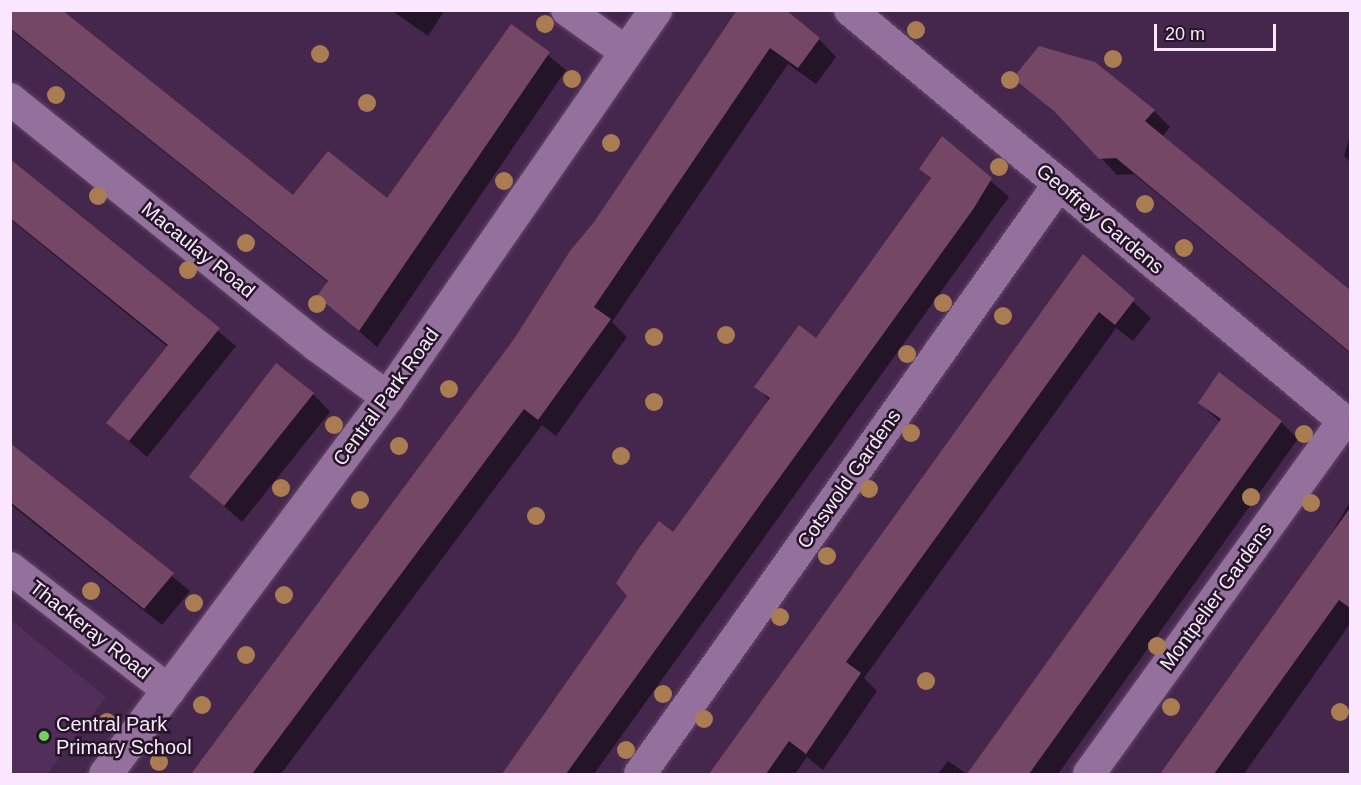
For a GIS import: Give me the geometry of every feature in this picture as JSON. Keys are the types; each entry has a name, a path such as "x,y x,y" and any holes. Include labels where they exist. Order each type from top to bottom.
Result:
{"main road":[{"name":"Central Park Road","path":"105,774 387,397 655,10"}],"street":[{"path":"567,10 626,52"},
{"name":"Geoffrey Gardens","path":"850,10 1347,424"},
{"name":"Macaulay Road","path":"10,99 316,345 387,397"},
{"name":"Cotswold Gardens","path":"640,774 1059,184"},
{"name":"Montpelier Gardens","path":"1089,774 1347,424"},
{"name":"Thackeray Road","path":"10,568 169,691"}],"shaded area":[{"name":"Central Park Primary School","path":"11,620 106,697 47,774 11,774"}],"building":[{"path":"10,10 62,10 293,195 328,151 387,198 511,24 550,52 359,331 317,296 328,281 10,28"},
{"path":"737,10 786,10 820,38 798,68 770,48 594,307 611,319 538,420 524,409 252,774 191,774 514,339 570,251 594,222"},
{"path":"1039,46 1095,62 1155,110 1145,121 1350,290 1350,352 1116,158 1099,159 1055,112 1013,78"},
{"path":"942,136 992,178 974,208 566,774 502,774 627,596 616,583 639,548 659,521 673,532 770,398 754,387 799,325 816,338 931,178 919,169"},
{"path":"10,159 220,328 129,441 106,423 168,345 10,218"},
{"path":"1083,254 1135,299 1115,325 1099,312 846,662 861,673 806,754 789,741 766,774 709,774"},
{"path":"276,363 314,393 224,506 189,477"},
{"path":"1219,372 1282,421 1029,774 967,774 1221,419 1198,403"},
{"path":"10,443 174,573 144,609 10,502"},
{"path":"1350,508 1350,608 1339,600 1214,774 1160,774"}],"place":[{"name":"Central Park Primary School","path":"44,736"}]}
